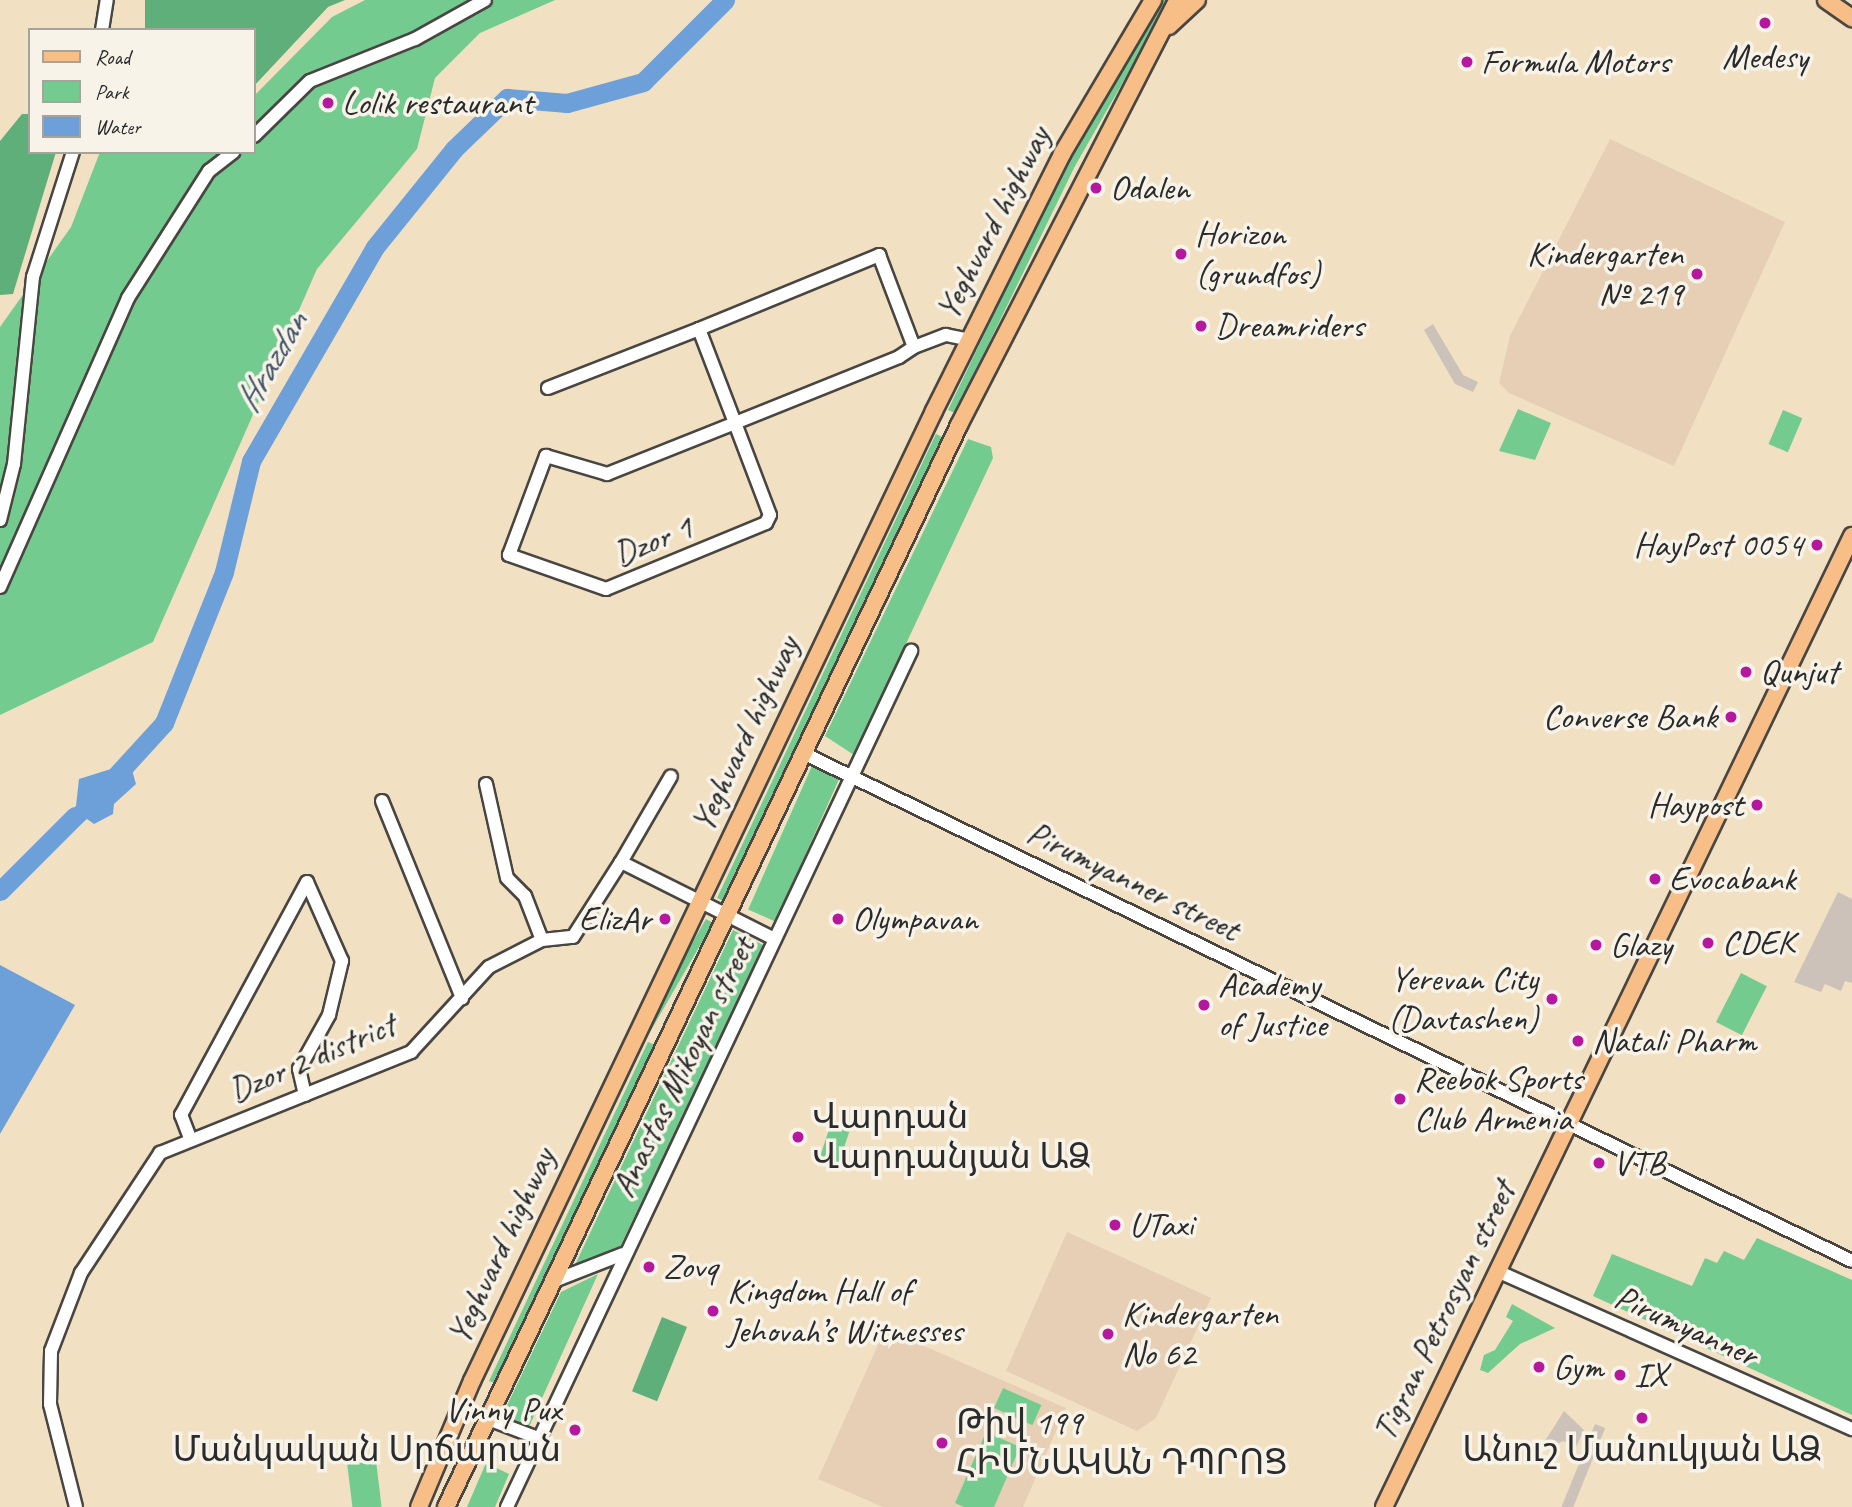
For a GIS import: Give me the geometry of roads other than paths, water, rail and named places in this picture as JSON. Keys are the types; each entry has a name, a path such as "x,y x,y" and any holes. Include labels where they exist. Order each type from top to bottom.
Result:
{"main road":[{"path":"1130,35 1143,0"},
{"name":"Yeghvard highway","path":"419,1507 446,1442 934,411 1130,35 1153,0"},
{"name":"Yeghvard highway","path":"446,1507 729,916 959,425 1150,45 1177,0"},
{"path":"1150,45 1197,0"},
{"path":"1826,0 1852,18"},
{"path":"934,411 959,425"},
{"name":"Tigran Petrosyan street","path":"1572,1126 1852,536"},
{"name":"Tigran Petrosyan street","path":"1384,1507 1501,1272 1852,547"},
{"name":"Tigran Petrosyan street","path":"1393,1507 1501,1272"},
{"path":"446,1442 472,1454"}],"street":[{"path":"102,28 107,0"},
{"path":"256,134 310,81 415,39 485,0"},
{"path":"0,520 14,464 33,277 72,154"},
{"path":"0,587 128,298 209,171 230,154"},
{"path":"548,388 879,255 914,347"},
{"name":"Dzor 1","path":"699,329 735,423 770,515 766,523 606,589 509,555 546,456 607,474 735,423 946,335 969,340"},
{"name":"Anastas Mikoyan street","path":"507,1507 623,1254 911,651"},
{"name":"Pirumyanner street","path":"805,754 1852,1261"},
{"path":"671,775 621,862 775,939"},
{"path":"486,784 506,878 525,896 542,940"},
{"path":"382,801 462,998"},
{"name":"Dzor 2 district","path":"305,1095 299,1069 329,1015 342,961 307,882 181,1115 190,1138 305,1095 411,1052 489,967 542,940 573,937 621,862"},
{"path":"76,1507 50,1404 51,1351 81,1273 129,1195 160,1153 190,1138"},
{"path":"554,1282 623,1254"},
{"name":"Pirumyanner","path":"1501,1272 1852,1429"},
{"path":"488,1419 538,1438"}],"water":[{"path":"130,763 136,784 114,804 113,814 94,824 87,819 66,837 58,832 54,825 76,806 79,779"},
{"path":"0,965 75,1005 0,1134"}],"waterway":[{"name":"Hrazdan","path":"112,780 164,723 224,572 251,461 375,247 454,149 507,98 567,103 643,82 725,0"},
{"name":"Hrazdan","path":"0,891 75,816"}],"place":[{"name":"Medesy","path":"1765,23"},
{"name":"Formula Motors","path":"1467,62"},
{"name":"Lolik restaurant","path":"328,103"},
{"name":"Odalen","path":"1096,188"},
{"name":"Horizon (grundfos)","path":"1181,254"},
{"name":"Kindergarten № 219","path":"1697,274"},
{"name":"Dreamriders","path":"1201,326"},
{"name":"HayPost 0054","path":"1817,545"},
{"name":"Qunjut","path":"1746,672"},
{"name":"Converse Bank","path":"1731,717"},
{"name":"Haypost","path":"1757,805"},
{"name":"Evocabank","path":"1655,879"},
{"name":"ElizAr","path":"665,919"},
{"name":"Olympavan","path":"838,919"},
{"name":"CDEK","path":"1708,943"},
{"name":"Glazy","path":"1596,945"},
{"name":"Yerevan City (Davtashen)","path":"1552,999"},
{"name":"Academy of Justice","path":"1204,1005"},
{"name":"Natali Pharm","path":"1578,1041"},
{"name":"Reebok Sports Club Armenia","path":"1400,1099"},
{"name":"Վարդան Վարդանյան ԱՁ","path":"798,1137"},
{"name":"VTB","path":"1599,1163"},
{"name":"UTaxi","path":"1115,1225"},
{"name":"Zovq","path":"649,1267"},
{"name":"Kingdom Hall of Jehovah’s Witnesses","path":"713,1311"},
{"name":"Kindergarten No 62","path":"1108,1334"},
{"name":"Gym","path":"1539,1367"},
{"name":"IX","path":"1620,1375"},
{"name":"Անուշ Մանուկյան ԱՁ","path":"1642,1418"},
{"name":"Vinny Pux Մանկական Սրճարան","path":"575,1430"},
{"name":"Թիվ 199 ՀԻՄՆԱԿԱՆ ԴՊՐՈՑ","path":"942,1443"}]}
